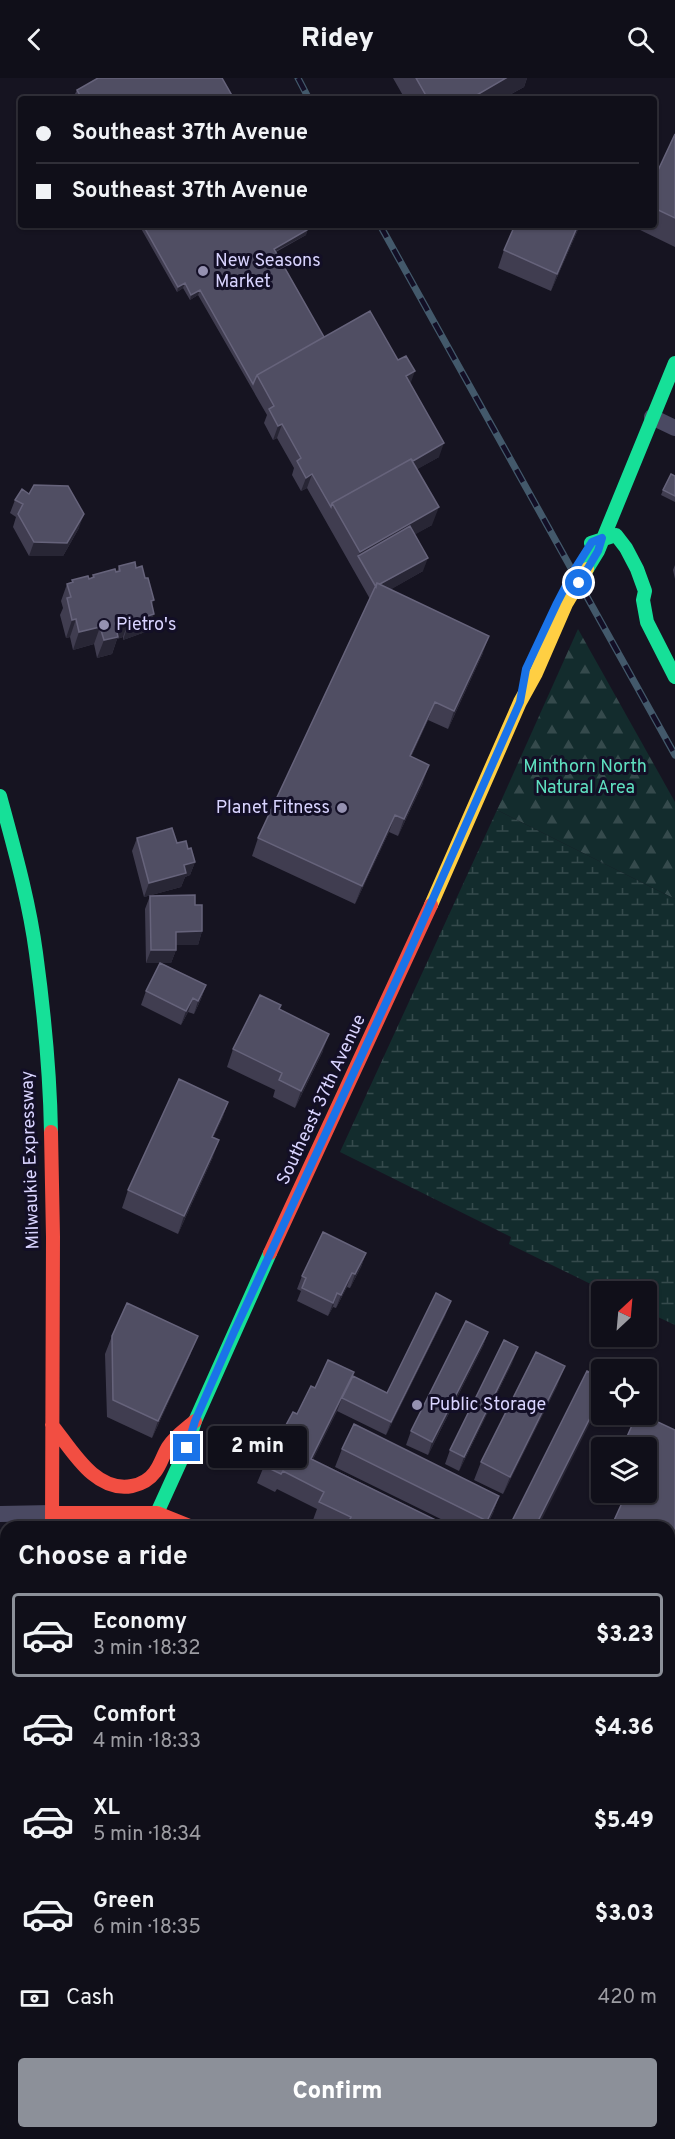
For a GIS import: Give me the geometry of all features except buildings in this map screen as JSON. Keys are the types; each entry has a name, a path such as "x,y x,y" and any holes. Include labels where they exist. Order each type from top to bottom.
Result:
{"main road":[{"name":"Southeast 37th Avenue","path":"154,1521 187,1448 195,1421 408,955 520,702 526,669 573,572 592,542 602,538 675,363"},
{"path":"642,598 635,594 623,569 606,549 602,538 616,536 630,553 645,591 642,598 644,614 675,677"},
{"name":"Milwaukie Expressway","path":"0,796 20,871 36,952 50,1090 53,1237 52,1520"},
{"path":"52,1425 89,1471 99,1479 118,1488 130,1487 148,1479 158,1468 169,1445 195,1421"},
{"path":"52,1520 157,1513 177,1521"}],"street":[{"path":"652,417 675,428"},
{"path":"656,642 675,651"},
{"path":"0,1514 52,1520"}],"green space":[{"name":"Minthorn North Natural Area","path":"578,629 675,802 675,899 497,810"},
{"path":"497,810 675,899 675,1325 657,1317 657,1281 591,1281 591,1284 509,1244 511,1237 340,1152"}],"railway":[{"path":"298,78 307,96"},
{"path":"382,228 675,755"}],"traffic: fast":[{"path":"587,569 598,551 675,363"},
{"path":"591,543 616,535 626,548 645,591 643,600 647,622 675,677"},
{"path":"0,796 21,874 33,933 46,1043 51,1132"},
{"path":"157,1513 187,1447 195,1421 270,1253"}],"traffic: slow":[{"path":"431,905 520,702 536,673 566,604 587,569"},
{"path":"154,1521 157,1513"}],"traffic: jam":[{"path":"270,1253 431,905"},
{"path":"51,1132 52,1521"},
{"path":"52,1425 76,1457 96,1476 107,1483 132,1486 151,1477 171,1443 195,1421"},
{"path":"52,1513 157,1513 177,1521"}],"place":[{"name":"New Seasons Market","path":"203,271"},
{"name":"Pietro's","path":"104,625"},
{"name":"Planet Fitness","path":"342,808"},
{"name":"Public Storage","path":"417,1405"}],"route":[{"path":"187,1448 195,1421 234,1332 408,955 520,702 526,669 573,572 592,542 602,538 598,551 579,583"}]}
